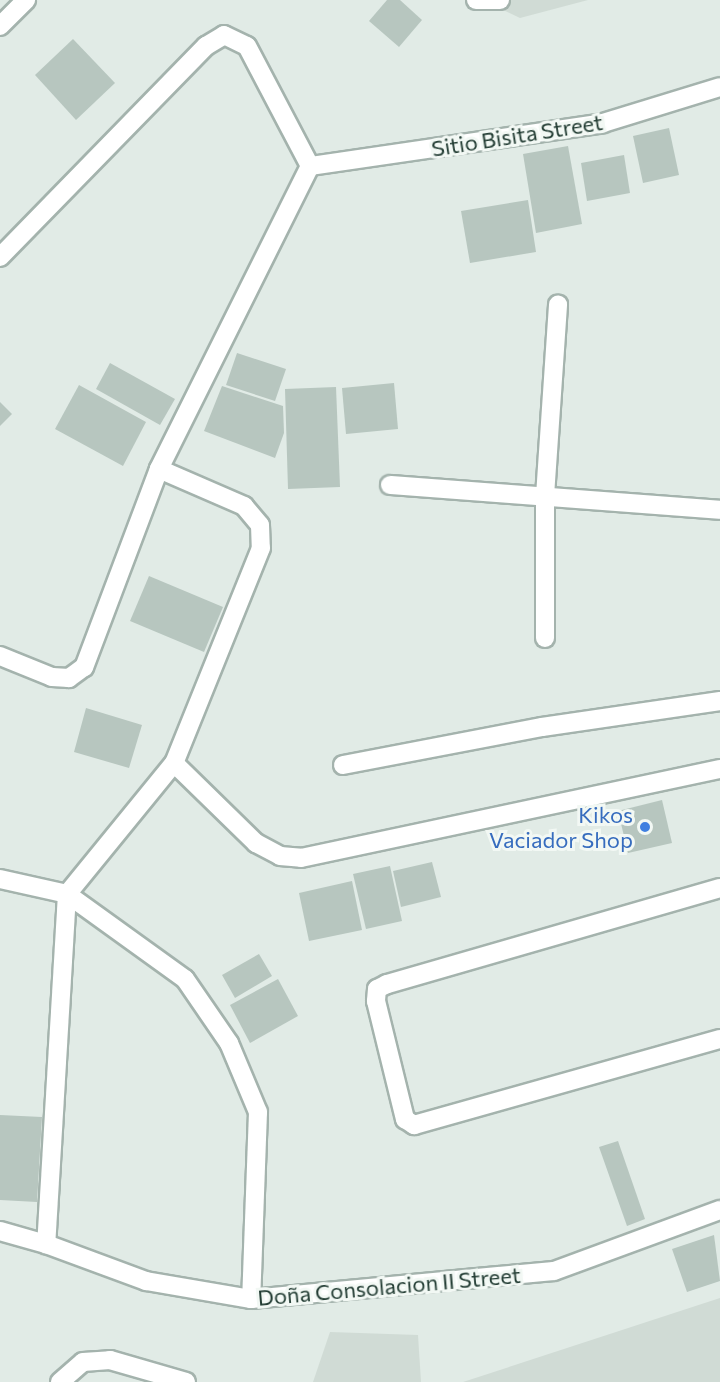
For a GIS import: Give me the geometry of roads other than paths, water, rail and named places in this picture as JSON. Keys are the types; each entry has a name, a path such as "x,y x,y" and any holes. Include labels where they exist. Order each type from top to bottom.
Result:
{"street":[{"path":"0,26 26,0"},
{"path":"476,0 500,0"},
{"path":"0,257 206,46 224,35 247,46 310,166 159,470 84,667 69,678 52,677 0,656"},
{"name":"Sitio Bisita Street","path":"310,166 603,123 720,87"},
{"path":"545,638 545,496 558,304"},
{"path":"46,1244 67,894 174,763 261,548 260,525 244,506 159,470"},
{"path":"390,485 720,510"},
{"path":"343,765 542,727 720,701"},
{"path":"174,763 256,843 280,856 301,858 720,769"},
{"path":"0,879 67,894 185,979 229,1043 258,1112 251,1299"},
{"path":"720,888 387,984 377,989 376,1001 405,1119 414,1125 720,1039"},
{"name":"Doña Consolacion II Street","path":"0,1231 46,1244 146,1281 251,1299 554,1271 720,1210"},
{"path":"60,1382 83,1362 110,1360 186,1382"}],"place":[{"name":"Kikos Vaciador Shop","path":"645,827"}]}
